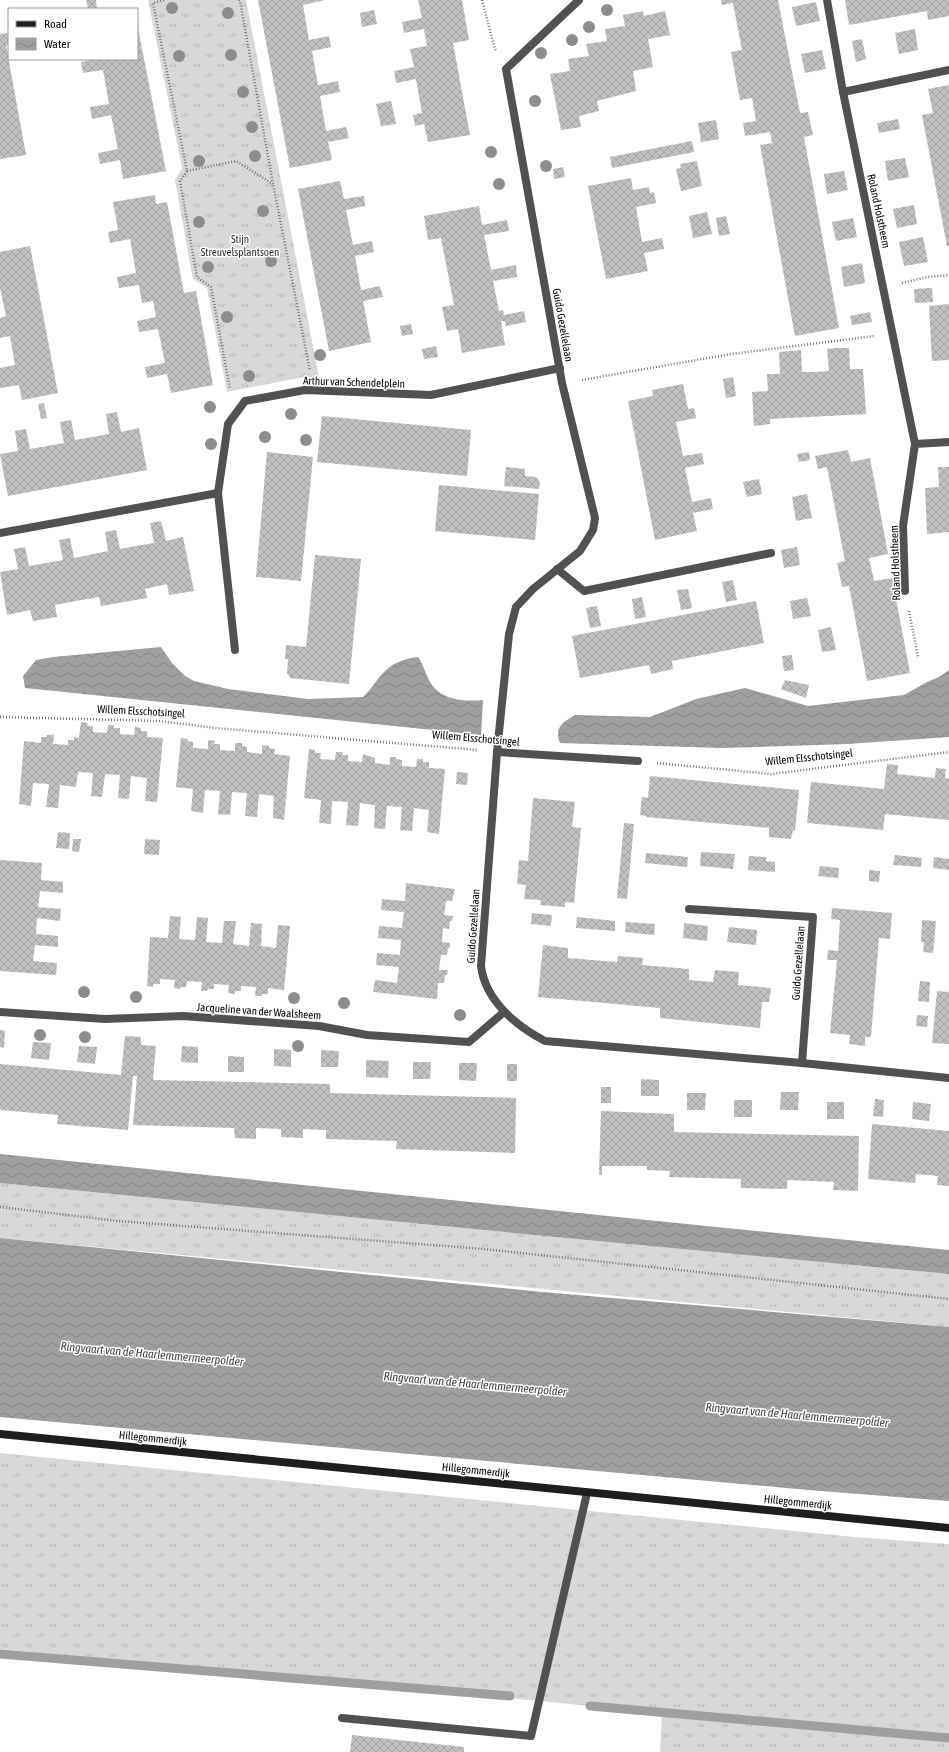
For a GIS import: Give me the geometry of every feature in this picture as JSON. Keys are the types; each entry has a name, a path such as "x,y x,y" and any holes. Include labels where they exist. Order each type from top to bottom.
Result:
{"street":[{"path":"506,69 579,0"},
{"name":"Roland Holstheem","path":"827,0 843,92 915,444 903,526 905,590"},
{"name":"Guido Gezellelaan","path":"506,69 562,383 594,518 593,530 580,551 532,589 516,608 509,634 497,752 481,966 482,980 504,1012 527,1032 544,1041 802,1063 949,1078"},
{"path":"843,92 949,70"},
{"name":"Arthur van Schendelplein","path":"235,650 218,493 228,424 245,401 305,390 431,395 560,368"},
{"path":"915,444 949,442"},
{"path":"0,533 218,493"},
{"path":"557,569 584,591 771,553"},
{"name":"Willem Elsschotsingel","path":"497,752 638,761"},
{"name":"Guido Gezellelaan","path":"689,909 813,917 802,1063"},
{"name":"Jacqueline van der Waalsheem","path":"0,1012 105,1019 191,1017 319,1026 367,1035 469,1042 504,1012"},
{"name":"Hillegommerdijk","path":"0,1434 949,1528"},
{"path":"342,1718 531,1736 587,1492"}],"path":[{"path":"164,0 153,3 187,171"},
{"path":"238,0 240,1 273,184 313,391"},
{"path":"482,0 494,46 506,69"},
{"path":"237,387 230,389 211,287 197,277 180,181 187,171 236,161 273,184"},
{"path":"883,287 927,277 949,276"},
{"path":"562,383 731,354 892,334"},
{"name":"Roland Holstheem","path":"905,590 918,657"},
{"name":"Willem Elsschotsingel","path":"0,717 159,721 215,728 497,752"},
{"name":"Willem Elsschotsingel","path":"638,761 771,774 949,752"},
{"path":"0,1207 118,1220 484,1249 949,1299"}],"green space":[{"name":"Stijn Streuvelsplantsoen","path":"148,0 246,0 319,377 304,377 227,392 207,288 193,279 175,180 182,168"},
{"path":"0,1183 949,1274 949,1327 0,1238"},
{"path":"0,1453 855,1537 949,1544 949,1752 660,1752 662,1713 0,1649"}],"water":[{"path":"161,647 172,663 185,676 194,681 228,689 308,699 363,697 389,667 401,661 418,657 433,687 445,696 468,701 483,700 481,735 25,688 23,676 36,660 53,657"},
{"path":"949,670 949,737 847,744 721,748 560,743 558,738 560,726 566,720 575,715 650,717 696,699 745,688 808,706 904,695 939,677"},
{"path":"0,1154 949,1250 949,1274 0,1183"},
{"name":"Ringvaart van de Haarlemmermeerpolder","path":"0,1238 542,1292 949,1327 949,1501 808,1490 0,1417"}],"building":[{"path":"86,0 96,0 97,8 88,8"},
{"path":"258,0 325,0 303,5 309,40 329,36 331,47 312,51 318,85 338,81 340,92 320,96 326,131 346,127 349,138 328,142 332,160 290,168"},
{"path":"418,0 462,0 469,40 453,43 470,135 428,142 424,124 415,126 413,115 422,113 416,79 396,83 394,71 414,67 410,49 427,46 424,29 404,33 402,22 422,18"},
{"path":"721,0 778,0 800,113 808,112 813,135 804,137 839,328 795,336 760,145 772,143 770,132 745,136 743,123 756,121 752,98 740,100 731,52 742,50 733,3 722,5"},
{"path":"845,0 949,0 949,16 928,20 927,11 849,25"},
{"path":"816,2 820,21 796,26 792,7"},
{"path":"374,10 377,24 362,27 360,13"},
{"path":"643,11 644,16 665,11 670,35 648,39 653,67 633,71 636,91 597,101 599,111 579,116 581,127 561,130 550,74 570,71 568,59 589,56 586,44 607,41 605,29 625,26 623,15"},
{"path":"138,28 166,171 123,179 120,160 100,164 98,153 118,149 111,115 92,119 90,107 109,104 103,70 83,73 81,62 91,60 138,60"},
{"path":"915,29 918,50 899,54 895,33"},
{"path":"8,33 8,45 6,45 8,60 26,155 0,159 0,34"},
{"path":"862,39 866,59 856,62 852,41"},
{"path":"822,50 826,69 805,73 801,54"},
{"path":"949,85 949,246 947,246 922,115 933,113 928,89"},
{"path":"391,101 396,124 381,126 376,104"},
{"path":"898,119 900,129 879,133 877,123"},
{"path":"716,120 719,139 701,142 698,123"},
{"path":"692,141 694,152 612,168 610,157"},
{"path":"905,158 909,177 888,181 885,161"},
{"path":"697,161 702,186 681,191 676,169 681,168 680,164"},
{"path":"563,167 565,177 554,179 553,169"},
{"path":"844,171 848,190 827,194 824,174"},
{"path":"631,178 633,190 649,187 650,193 654,192 656,203 636,207 642,242 662,238 664,249 644,253 648,271 606,279 588,186"},
{"path":"340,181 344,199 364,196 365,206 346,210 353,245 372,241 374,252 355,256 361,290 380,286 383,297 363,301 371,342 329,351 298,189"},
{"path":"155,195 156,204 167,202 184,293 196,291 213,385 171,393 167,374 147,378 145,367 165,363 158,329 139,332 137,321 156,317 153,301 142,303 139,285 119,288 117,277 136,273 130,239 110,243 108,232 118,230 113,202"},
{"path":"914,205 917,224 897,228 893,209"},
{"path":"479,206 482,225 507,220 509,231 484,235 491,270 516,265 517,277 493,281 499,311 503,310 504,315 524,311 526,322 506,326 505,321 501,321 505,345 462,353 458,329 447,331 442,307 454,305 441,238 428,240 424,216"},
{"path":"707,212 712,234 693,238 689,216"},
{"path":"726,216 730,234 719,236 716,218"},
{"path":"853,218 857,237 836,241 832,222"},
{"path":"923,237 928,262 904,266 899,242"},
{"path":"30,246 58,393 22,400 19,385 0,388 0,368 15,365 10,336 0,338 0,318 6,316 0,288 0,252"},
{"path":"862,263 865,283 844,287 841,267"},
{"path":"932,288 933,302 915,303 914,289"},
{"path":"949,304 949,360 932,361 929,306"},
{"path":"870,312 872,322 852,325 850,316"},
{"path":"411,324 413,334 402,336 400,326"},
{"path":"436,346 438,357 424,359 422,349"},
{"path":"849,348 850,369 863,369 866,414 770,419 770,424 754,426 752,392 768,391 767,374 780,374 779,352 801,350 802,372 815,372 829,371 827,349"},
{"path":"733,377 736,396 726,398 723,379"},
{"path":"683,384 688,409 694,408 696,418 676,422 683,456 702,453 704,464 685,468 692,502 711,498 713,509 693,513 697,531 655,540 628,401 653,396 652,390"},
{"path":"44,403 47,418 41,419 38,404"},
{"path":"117,412 121,432 139,428 147,470 8,496 0,454 18,451 15,431 26,429 30,449 64,443 60,422 71,420 75,440 109,434 106,414"},
{"path":"322,416 471,430 467,476 317,462"},
{"path":"848,450 851,462 870,458 888,554 869,558 874,581 892,578 910,673 867,681 849,586 842,587 837,563 845,561 827,467 818,469 815,456"},
{"path":"267,452 313,457 301,581 256,577"},
{"path":"809,452 810,460 799,462 797,454"},
{"path":"506,467 525,469 525,476 536,477 540,482 539,489 504,486"},
{"path":"938,467 949,467 949,532 927,534 925,488 939,487"},
{"path":"759,479 762,494 747,497 743,482"},
{"path":"439,485 539,494 535,540 435,531"},
{"path":"807,494 812,518 796,521 792,497"},
{"path":"161,521 166,541 183,537 194,591 169,595 167,584 145,589 147,598 101,606 99,597 55,605 57,617 33,621 30,610 7,615 0,572 18,569 14,549 25,547 29,566 63,560 59,540 70,538 74,558 108,551 105,532 116,530 120,549 154,543 150,523"},
{"path":"797,547 800,565 784,568 781,550"},
{"path":"315,555 361,559 349,684 290,678 287,673 288,659 285,659 286,645 306,647"},
{"path":"733,580 737,600 726,602 722,582"},
{"path":"688,589 692,608 681,610 677,590"},
{"path":"642,597 646,617 635,619 632,599"},
{"path":"807,598 811,616 793,619 790,601"},
{"path":"756,601 764,643 672,661 673,669 651,674 649,665 580,678 572,636"},
{"path":"597,606 601,626 590,628 586,608"},
{"path":"831,627 836,650 822,652 818,630"},
{"path":"792,655 794,670 784,671 782,656"},
{"path":"785,680 809,685 806,698 781,689"},
{"path":"81,722 88,723 87,726 93,726 93,732 107,733 108,725 114,725 114,728 120,728 120,734 134,735 135,727 141,728 141,731 147,731 147,737 163,738 157,802 145,801 147,778 131,776 129,799 118,798 120,775 105,774 102,797 91,796 93,773 78,772 76,787 60,785 58,808 46,807 49,784 33,783 31,806 19,804 24,741 41,743 41,737 54,735 53,744 68,745 68,740 74,740 74,737 79,738"},
{"path":"181,738 188,739 187,741 193,742 193,748 208,749 208,740 215,741 214,744 220,744 220,750 235,751 235,743 242,743 242,746 247,747 247,752 262,754 262,745 275,749 274,754 290,756 284,820 273,818 274,796 259,794 257,817 245,816 247,793 232,792 230,815 218,814 220,791 205,790 203,813 191,811 193,789 176,787"},
{"path":"309,749 315,750 315,753 321,753 320,759 335,760 336,752 343,752 342,755 348,755 348,761 362,762 363,754 375,758 375,763 390,765 390,757 396,757 396,759 402,760 402,766 416,767 417,759 423,759 423,762 429,762 429,768 445,769 439,834 427,832 429,810 414,808 412,831 400,830 402,807 387,806 385,829 374,828 375,805 360,803 358,826 346,825 348,802 332,801 331,824 319,823 321,800 304,798"},
{"path":"887,764 898,765 897,774 935,778 936,768 946,769 945,778 949,779 949,820 885,814 883,830 807,823 811,782 884,789"},
{"path":"457,772 468,773 467,785 456,784"},
{"path":"650,776 799,790 795,831 793,830 791,839 769,837 769,828 646,817 640,815 642,797 648,798"},
{"path":"533,798 575,802 572,827 581,828 574,903 565,902 565,907 540,905 541,900 524,899 526,885 517,884 519,860 528,861"},
{"path":"624,823 634,824 627,899 617,898"},
{"path":"58,832 70,833 69,849 56,848"},
{"path":"73,839 81,839 79,852 72,851"},
{"path":"145,839 160,840 159,855 144,854"},
{"path":"701,852 735,854 733,869 700,866"},
{"path":"646,853 688,857 687,867 645,863"},
{"path":"895,855 922,858 921,867 893,865"},
{"path":"749,856 766,857 766,861 775,862 775,872 748,870"},
{"path":"934,857 949,859 949,870 933,868"},
{"path":"0,860 42,863 41,880 63,882 63,893 40,891 38,907 61,909 60,921 37,918 36,934 58,936 58,947 35,945 33,961 57,963 56,975 0,971"},
{"path":"820,866 839,868 838,878 818,876"},
{"path":"869,870 880,871 879,882 869,881"},
{"path":"406,883 455,889 452,901 446,901 444,915 453,916 452,921 450,921 449,929 443,928 442,942 450,943 450,948 448,948 447,955 441,955 439,970 448,970 447,975 445,975 444,983 438,983 437,999 373,992 375,980 397,983 399,967 376,965 377,953 400,955 401,940 378,938 379,926 402,928 404,912 381,910 382,899 405,901"},
{"path":"832,908 892,913 890,939 879,938 871,1037 865,1037 865,1046 849,1044 850,1035 830,1033 837,960 827,960 828,950 838,951 840,920 831,919"},
{"path":"532,913 552,915 551,926 531,924"},
{"path":"170,916 181,917 179,939 195,940 197,917 208,918 206,942 222,943 224,921 236,921 233,944 249,946 251,923 262,924 261,946 276,948 278,925 290,926 284,990 268,988 268,994 255,996 256,987 241,986 241,991 235,991 235,994 228,993 229,985 214,984 214,989 201,991 202,982 187,981 186,987 180,987 180,989 174,988 175,980 160,979 160,984 153,984 153,987 147,986 150,937 168,938"},
{"path":"577,917 615,921 615,931 576,928"},
{"path":"922,920 936,921 933,953 923,952 924,942 921,942"},
{"path":"626,922 655,924 654,935 625,932"},
{"path":"684,923 708,926 707,941 683,938"},
{"path":"729,927 757,930 756,945 727,942"},
{"path":"543,945 568,948 568,958 617,962 618,956 643,958 642,965 689,969 689,980 713,982 715,970 739,972 738,985 771,988 769,1002 762,1002 760,1028 660,1018 660,1008 538,997"},
{"path":"920,981 930,982 929,1002 918,1001"},
{"path":"937,991 949,992 949,1044 932,1043"},
{"path":"917,1015 928,1016 927,1027 916,1026"},
{"path":"0,1030 5,1031 4,1048 0,1047"},
{"path":"125,1036 141,1037 141,1045 156,1046 153,1080 330,1084 330,1093 516,1098 515,1153 396,1149 397,1141 326,1139 326,1130 303,1129 303,1138 281,1137 281,1129 256,1128 256,1139 235,1138 234,1128 133,1125 137,1076 133,1076 128,1130 57,1124 58,1115 0,1110 0,1064 121,1075"},
{"path":"33,1042 51,1043 49,1060 31,1058"},
{"path":"79,1046 97,1047 95,1064 77,1062"},
{"path":"182,1046 198,1047 198,1063 181,1062"},
{"path":"274,1049 291,1050 291,1067 274,1066"},
{"path":"321,1050 339,1051 338,1067 321,1067"},
{"path":"228,1056 244,1057 244,1072 228,1072"},
{"path":"366,1060 389,1061 388,1078 366,1077"},
{"path":"413,1062 431,1062 430,1079 413,1079"},
{"path":"459,1063 477,1063 476,1081 459,1080"},
{"path":"507,1064 517,1064 517,1081 507,1081"},
{"path":"641,1079 659,1080 659,1096 641,1096"},
{"path":"601,1087 611,1087 611,1103 601,1103"},
{"path":"781,1092 799,1092 798,1110 780,1110"},
{"path":"687,1093 706,1093 705,1110 687,1110"},
{"path":"875,1099 884,1100 883,1117 873,1116"},
{"path":"734,1100 752,1100 752,1117 734,1117"},
{"path":"827,1102 844,1102 844,1119 827,1119"},
{"path":"913,1102 931,1104 929,1121 912,1119"},
{"path":"601,1111 674,1114 674,1132 859,1136 858,1191 833,1190 834,1182 787,1180 787,1189 741,1188 741,1179 669,1177 670,1171 647,1170 647,1166 602,1166 602,1175 599,1175"},
{"path":"872,1124 949,1131 949,1186 937,1185 938,1176 916,1174 915,1183 868,1179"},
{"path":"352,1735 464,1747 464,1752 350,1752"}],"waterway":[{"path":"0,1654 510,1696"},
{"path":"590,1706 949,1738"}]}
